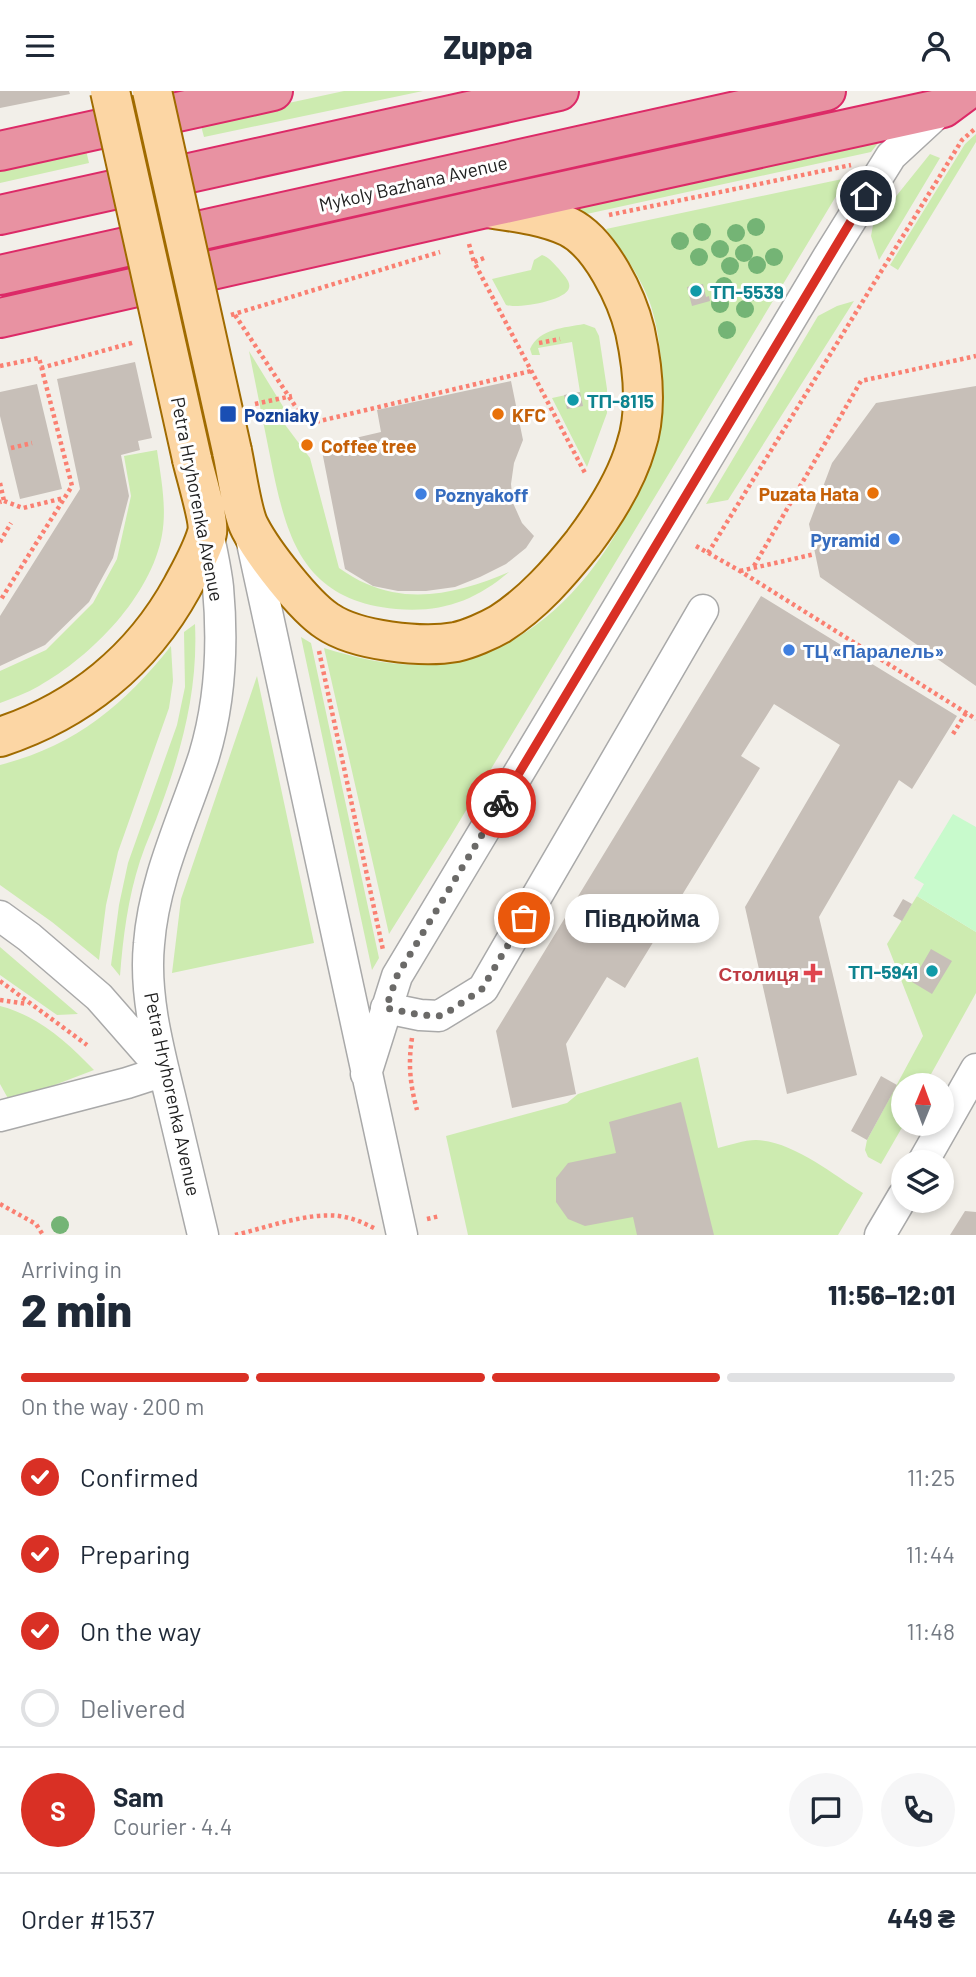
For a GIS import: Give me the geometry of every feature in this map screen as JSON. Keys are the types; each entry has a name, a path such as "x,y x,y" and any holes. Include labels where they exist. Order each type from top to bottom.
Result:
{"highway":[{"path":"0,151 273,91"},
{"path":"0,215 559,91"},
{"name":"Mykoly Bazhana Avenue","path":"0,275 826,91"},
{"path":"0,318 954,100"}],"main road":[{"name":"Petra Hryhorenka Avenue","path":"110,91 208,530"},
{"path":"152,91 248,527 294,590 327,621 364,638 409,643 456,642 499,624 533,598 561,571 611,503 636,446 643,405 641,361 629,308 601,255 571,228 535,215 486,208"},
{"path":"0,737 31,727 68,708 101,685 130,658 152,635 170,608 190,572 208,530"}],"street":[{"path":"366,1074 397,976 828,257 891,156 954,100"},
{"path":"248,527 366,1074 390,1233"},
{"name":"Petra Hryhorenka Avenue","path":"203,1235 164,1071 150,991 148,946 153,908 215,712 220,631 218,586 208,530"},
{"path":"386,1008 439,1016 482,989 703,610"},
{"path":"0,916 30,937 99,997 164,1071 0,1116"},
{"path":"930,1150 976,1069"},
{"path":"880,1235 893,1213"}],"path":[{"path":"708,553 948,162 962,140 976,128"},
{"path":"601,217 851,165"},
{"path":"469,244 474,263 585,473"},
{"path":"443,252 234,314 307,424 531,371"},
{"path":"474,263 484,258"},
{"path":"539,343 560,339"},
{"path":"754,566 861,381 976,356"},
{"path":"0,366 39,358 72,486 0,601"},
{"path":"255,404 292,396"},
{"path":"12,448 32,443"},
{"path":"0,483 2,502 23,508 65,498"},
{"path":"0,542 11,523"},
{"path":"696,546 976,719"},
{"path":"740,571 815,554"},
{"path":"317,643 384,956"},
{"path":"953,734 966,713"},
{"path":"0,981 86,1045"},
{"path":"0,1000 30,1004"},
{"path":"417,1110 409,1083 408,1061 412,1036 420,1015"},
{"path":"0,1204 36,1224 43,1235"},
{"path":"234,1235 300,1219 337,1216 357,1220 390,1233"},
{"path":"427,1219 440,1216"}],"green space":[{"path":"344,91 423,91 204,137 200,122"},
{"path":"976,134 976,142 898,270 890,265 965,144"},
{"path":"879,142 871,152 582,215 574,206"},
{"path":"85,146 89,163 0,183 0,165"},
{"path":"930,154 940,158 879,260 871,236 873,225"},
{"path":"847,178 389,934 324,648 383,662 413,665 444,663 477,656 507,643 535,626 560,605 603,554 620,526 649,468 659,421 662,382 656,324 637,276 606,229"},
{"path":"542,255 551,260 568,280 569,288 566,293 540,303 506,305 492,279 531,270 534,260"},
{"path":"854,301 728,500 706,504 818,316"},
{"path":"584,324 595,328 599,336 607,389 607,413 587,467 552,398 580,392 572,342 538,348 540,355 532,355 530,349 534,342 546,333"},
{"path":"249,351 287,413 280,418 310,458 339,568 360,581 403,594 457,590 509,572 470,598 443,607 412,610 364,603 338,593 319,578 303,559 283,512"},
{"path":"157,450 164,503 163,524 156,558 146,580 116,622 79,658 39,686 0,703 0,671 46,650 93,603 117,559 131,496 124,456"},
{"path":"195,624 194,671 187,717 169,784 142,854 132,889 120,976 111,965 119,905 128,863 177,725 185,687 184,632"},
{"path":"301,637 311,643 379,958 372,970"},
{"path":"171,646 173,681 169,708 118,852 106,905 99,960 0,885 0,765 52,747 96,721 135,687"},
{"path":"257,676 314,943 172,973 181,899"},
{"path":"953,814 976,827 976,932 917,896 924,884 914,878"},
{"path":"917,896 976,932 976,993 932,1073 903,1073 923,1036 887,944"},
{"path":"0,947 78,1014 57,1015 0,975"},
{"path":"0,1006 27,1016 52,1031 94,1070 10,1102 0,1084"},
{"path":"698,1057 718,1148 756,1140 784,1146 812,1160 863,1193 838,1235 468,1235 446,1136 567,1103 578,1094"},
{"path":"891,1095 891,1136 897,1136 881,1164 868,1157 865,1150 867,1140"}],"building":[{"path":"0,91 69,91 70,94 0,108"},
{"name":"ТП-5539","path":"703,284 706,297 709,296 710,301 692,306 687,287"},
{"path":"135,362 152,438 138,441 140,450 121,455 129,496 113,558 89,602 45,645 0,666 0,616 80,489 57,379"},
{"name":"Poznyakoff","path":"511,381 523,440 514,463 511,484 513,503 522,523 534,536 526,548 506,564 480,577 455,587 426,591 398,591 373,586 345,569 321,446 381,432 377,410"},
{"path":"37,384 62,489 20,499 0,416 0,392"},
{"name":"Pyramid","path":"976,386 976,686 820,577 809,524 832,463 876,403"},
{"name":"ТП-8115","path":"580,392 583,406 567,409 564,395"},
{"path":"761,596 957,716 912,789 899,780 819,917 857,1075 787,1094 745,907 840,745 774,704 741,756 760,768 625,988 607,977 566,1044 576,1094 512,1108 496,1031"},
{"path":"903,899 912,904 902,921 893,916"},
{"name":"ТП-5941","path":"931,949 952,961 932,994 912,982"},
{"path":"881,1076 891,1082 891,1096 867,1140 851,1131"},
{"path":"681,1102 714,1235 637,1235 633,1217 585,1226 568,1219 556,1202 556,1178 568,1163 616,1153 609,1122"},
{"path":"965,1211 976,1212 976,1235 950,1235"}],"way so far":[{"path":"501,803 397,976 386,1008 439,1016 453,1009 482,989 524,918"}],"place":[{"name":"ТП-5539","path":"696,291"},
{"name":"ТП-8115","path":"573,400"},
{"name":"Pozniaky","path":"228,414"},
{"name":"KFC","path":"498,414"},
{"name":"Coffee tree","path":"307,445"},
{"name":"Puzata Hata","path":"873,493"},
{"name":"Poznyakoff","path":"421,494"},
{"name":"Pyramid","path":"894,539"},
{"name":"ТЦ «Паралель»","path":"789,650"},
{"name":"Півдюйма","path":"524,918"},
{"name":"ТП-5941","path":"932,971"},
{"name":"Столиця","path":"813,973"}],"route":[{"path":"501,803 866,196"}]}
